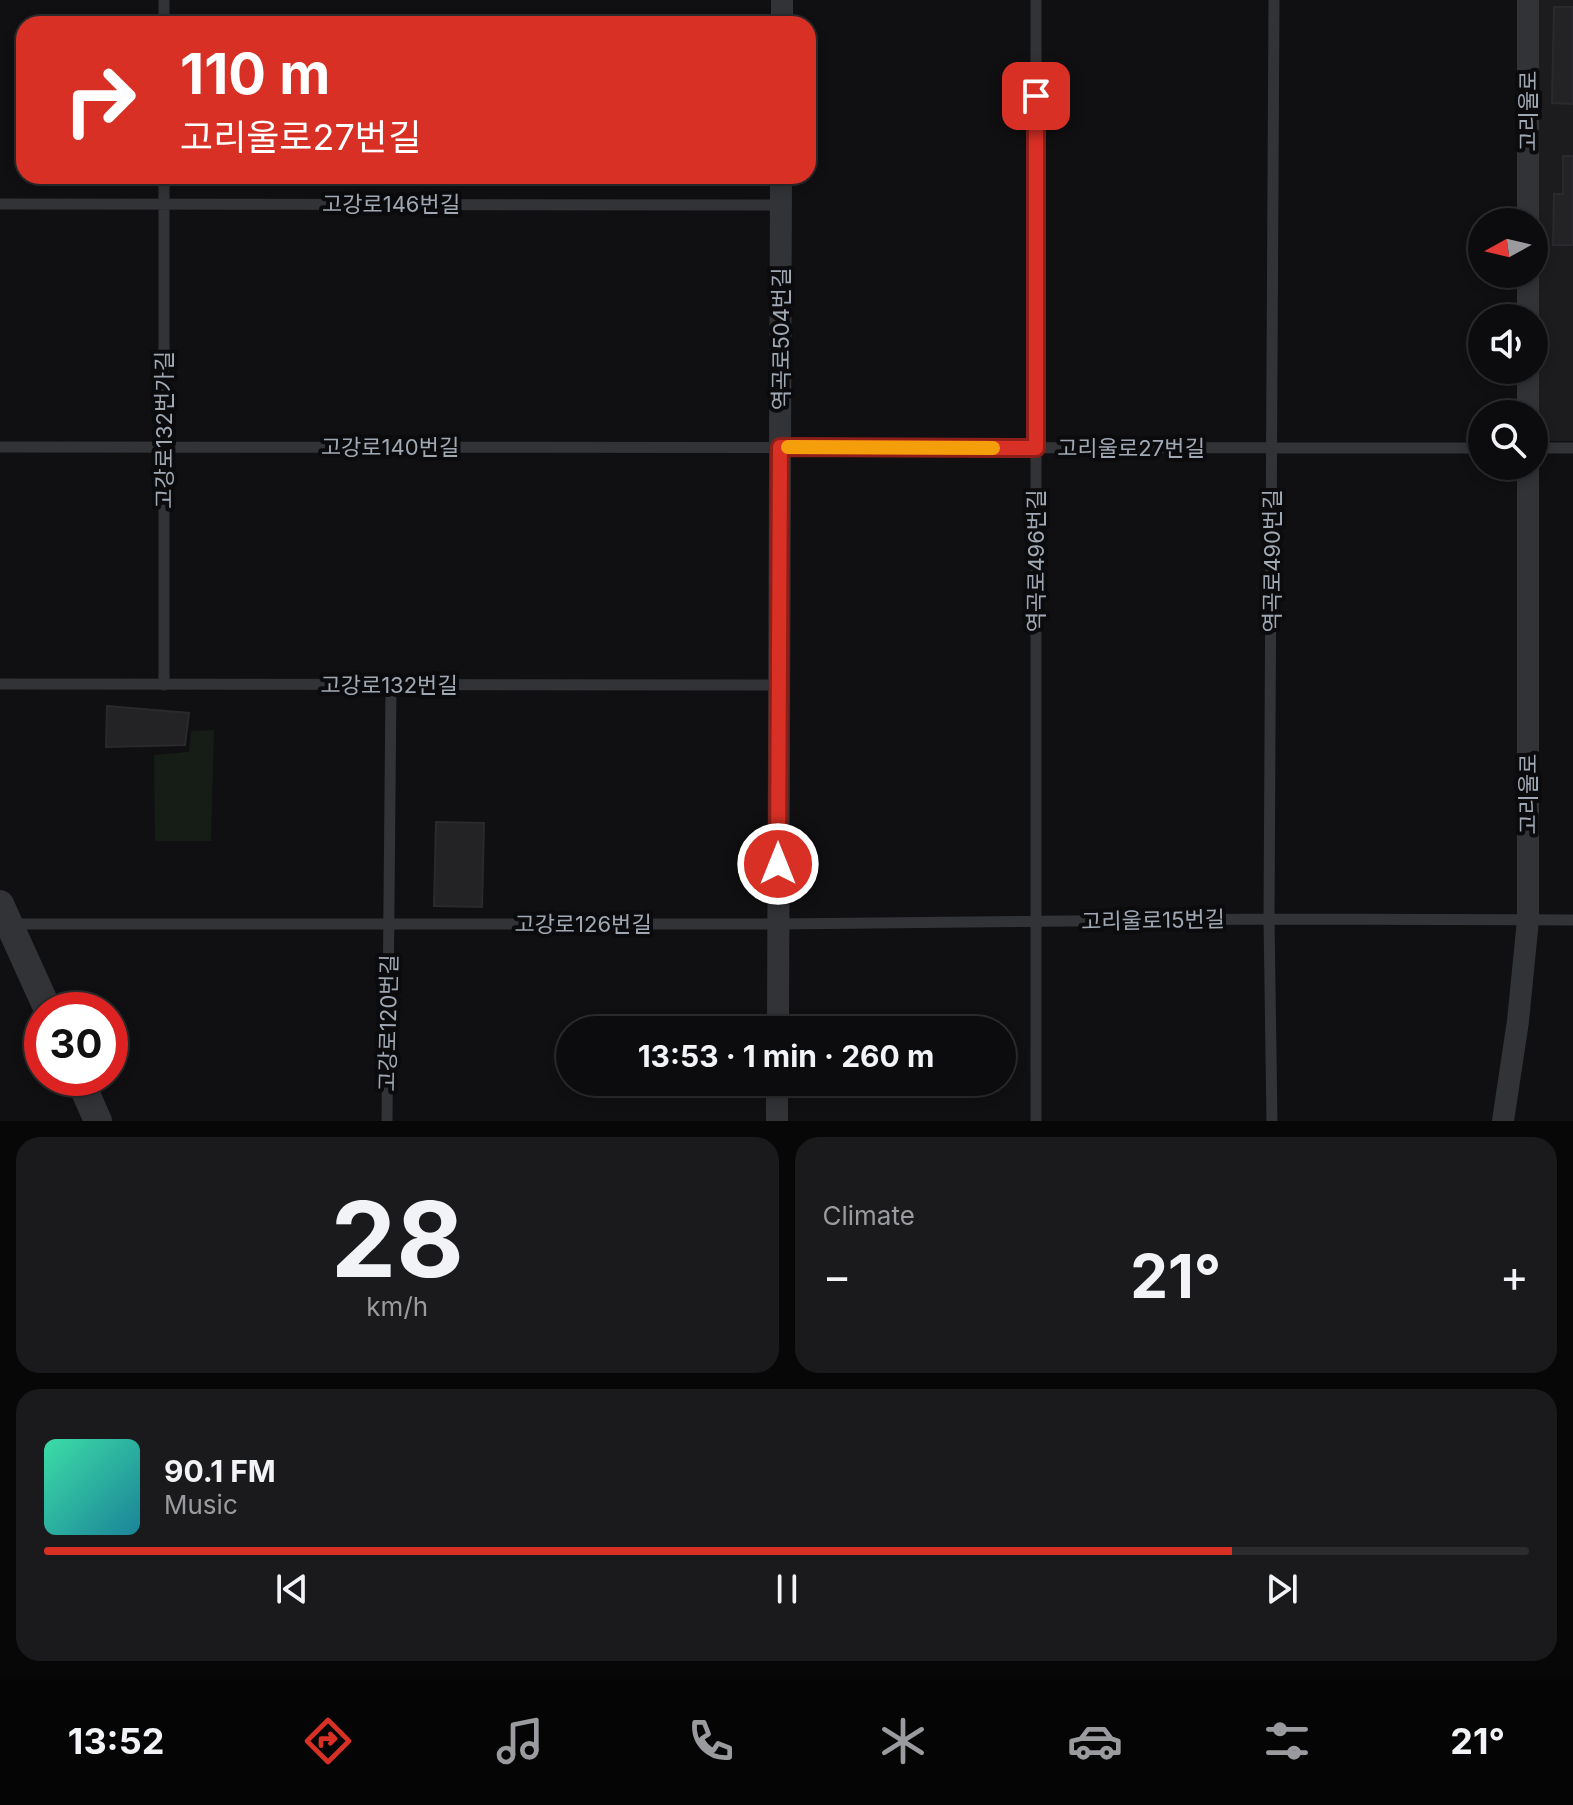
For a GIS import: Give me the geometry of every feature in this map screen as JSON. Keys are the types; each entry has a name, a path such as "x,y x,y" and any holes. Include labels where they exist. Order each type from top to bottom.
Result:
{"street":[{"name":"고리울로","path":"1528,0 1528,208"},
{"name":"역곡로504번길","path":"778,1016 781,184"},
{"name":"고리울로","path":"1503,1121 1518,1021 1528,920 1528,480"},
{"path":"4,914 40,992"},
{"path":"87,1096 98,1121"},
{"path":"777,1096 777,1121"}],"lane":[{"name":"역곡로496번길","path":"1036,0 1036,1121"},
{"name":"역곡로490번길","path":"1272,1121 1269,919 1274,0"},
{"name":"고강로132번가길","path":"164,184 164,685"},
{"name":"고강로146번길","path":"0,204 781,205"},
{"name":"고강로140번길","path":"0,447 780,447"},
{"name":"고리울로27번길","path":"780,447 1468,448"},
{"path":"1548,448 1573,448"},
{"name":"고강로132번길","path":"0,684 779,685"},
{"path":"389,924 391,685"},
{"name":"고강로126번길","path":"4,914 389,924 778,924"},
{"name":"고리울로15번길","path":"778,924 1269,919 1573,920"},
{"name":"고강로120번길","path":"387,1121 389,924"}],"shaded area":[{"path":"1537,0 1573,0 1573,441 1548,441 1548,400 1537,400 1537,384 1548,384 1548,304 1537,304 1537,288 1548,288 1548,208 1537,208"},
{"path":"214,730 211,841 155,841 154,755 189,752 191,731"}],"building":[{"path":"1554,7 1573,7 1573,104 1552,103"},
{"path":"1563,156 1573,156 1573,245 1553,245 1554,194 1563,194"},
{"path":"107,706 189,713 185,745 106,747"},
{"path":"436,822 484,823 482,907 434,906"}],"slow traffic":[{"path":"788,447 993,448"}],"route":[{"path":"778,864 780,447 1036,448 1036,96"}]}
